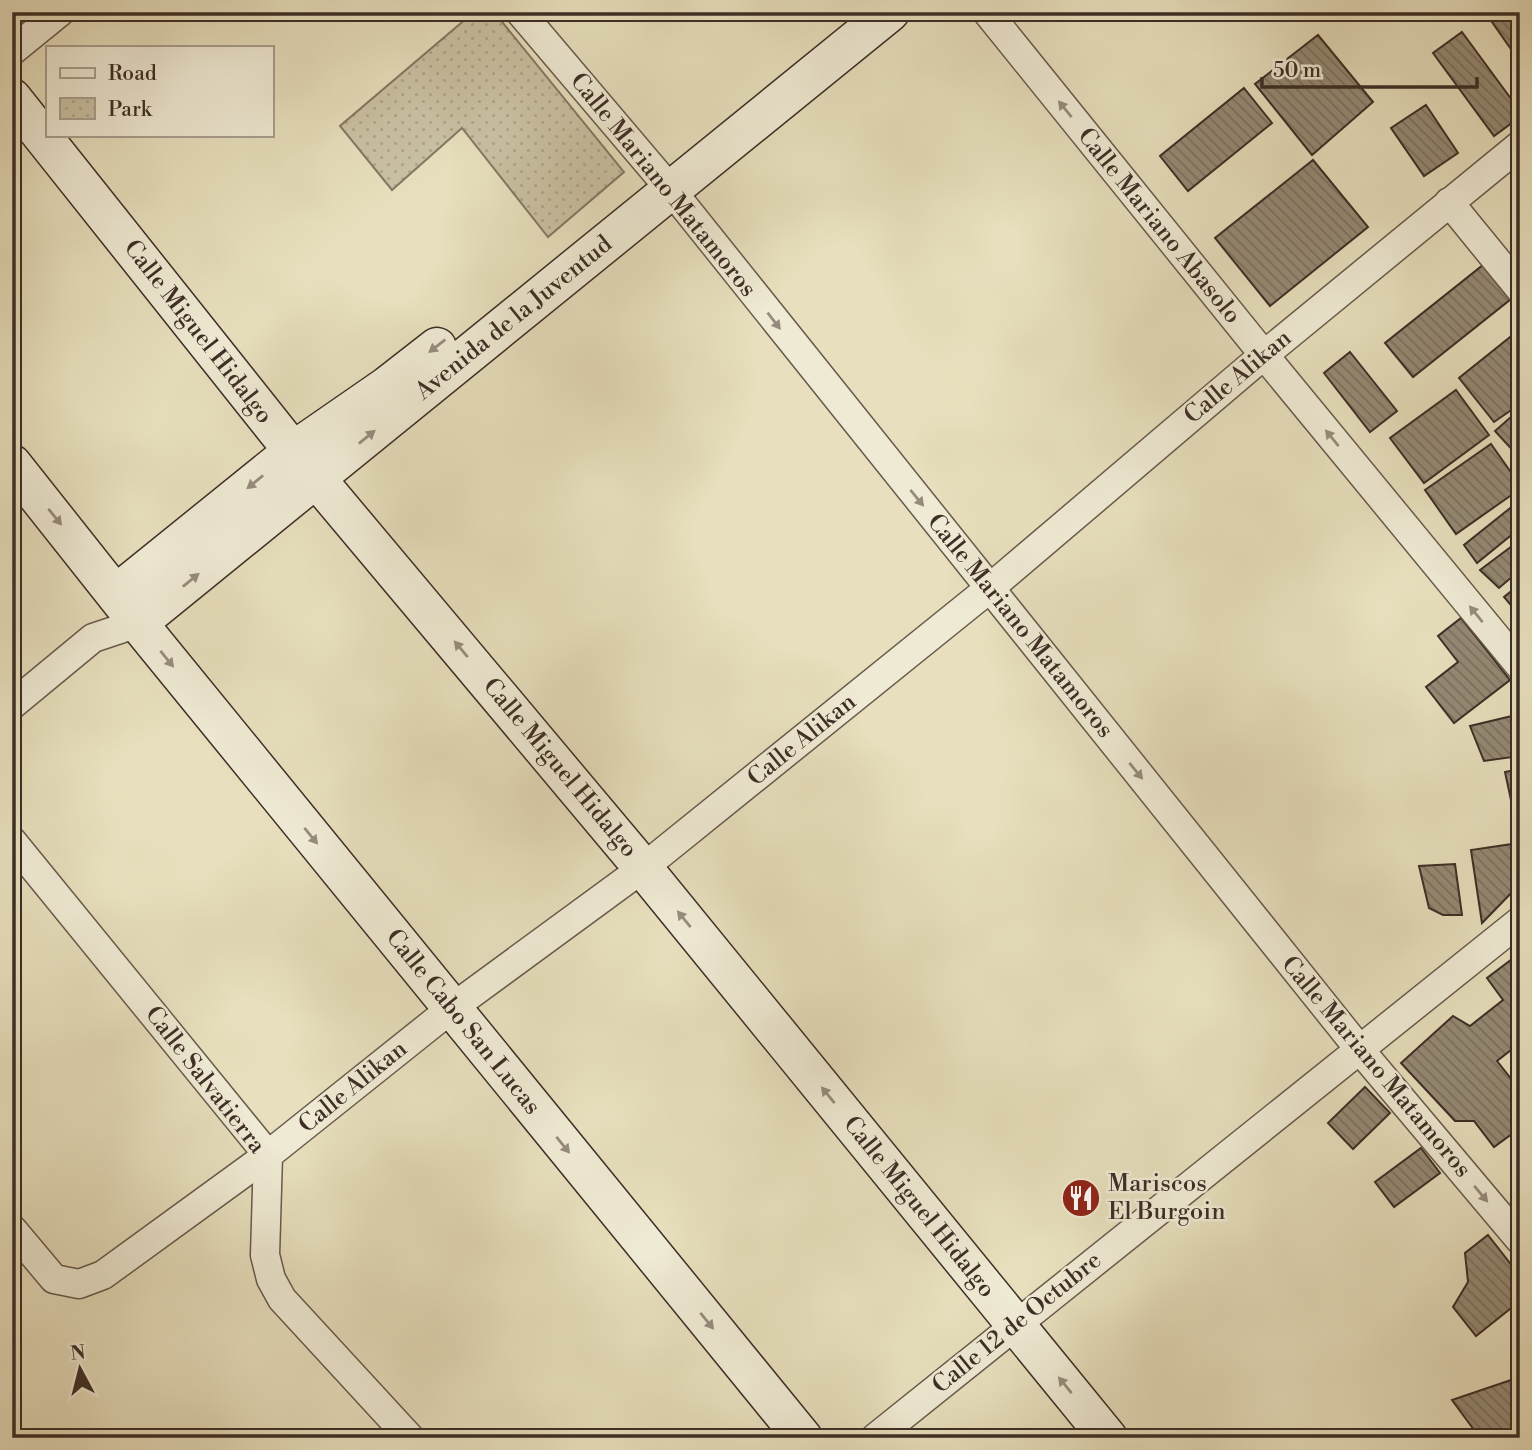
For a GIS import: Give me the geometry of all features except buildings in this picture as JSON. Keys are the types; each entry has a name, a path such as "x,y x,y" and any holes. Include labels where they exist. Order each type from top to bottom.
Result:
{"main road":[{"name":"Avenida de la Juventud","path":"663,181 853,12"},
{"name":"Avenida de la Juventud","path":"126,608 663,181 890,12"},
{"name":"Calle Miguel Hidalgo","path":"12,98 304,465 643,868 1108,1438"},
{"name":"Calle Cabo San Lucas","path":"12,464 126,608 803,1438"}],"street":[{"path":"12,51 60,12"},
{"name":"Calle Mariano Matamoros","path":"520,12 663,181 1360,1050 1520,1240"},
{"name":"Calle Mariano Abasolo","path":"987,12 1520,666"},
{"name":"Calle Alikan","path":"12,1228 54,1279 79,1284 103,1275 268,1155 452,1008 643,868 990,588 1264,355 1520,145"},
{"path":"1449,202 1520,289"},
{"path":"12,705 126,608"},
{"name":"Calle Salvatierra","path":"12,841 268,1155 265,1255 271,1279 282,1299 410,1438"},
{"name":"Calle 12 de Octubre","path":"875,1438 1520,920"}],"green space":[{"path":"474,12 494,12 624,172 548,237 462,128 392,190 340,126"}],"place":[{"name":"Mariscos El Burgoin","path":"1081,1198"}]}
